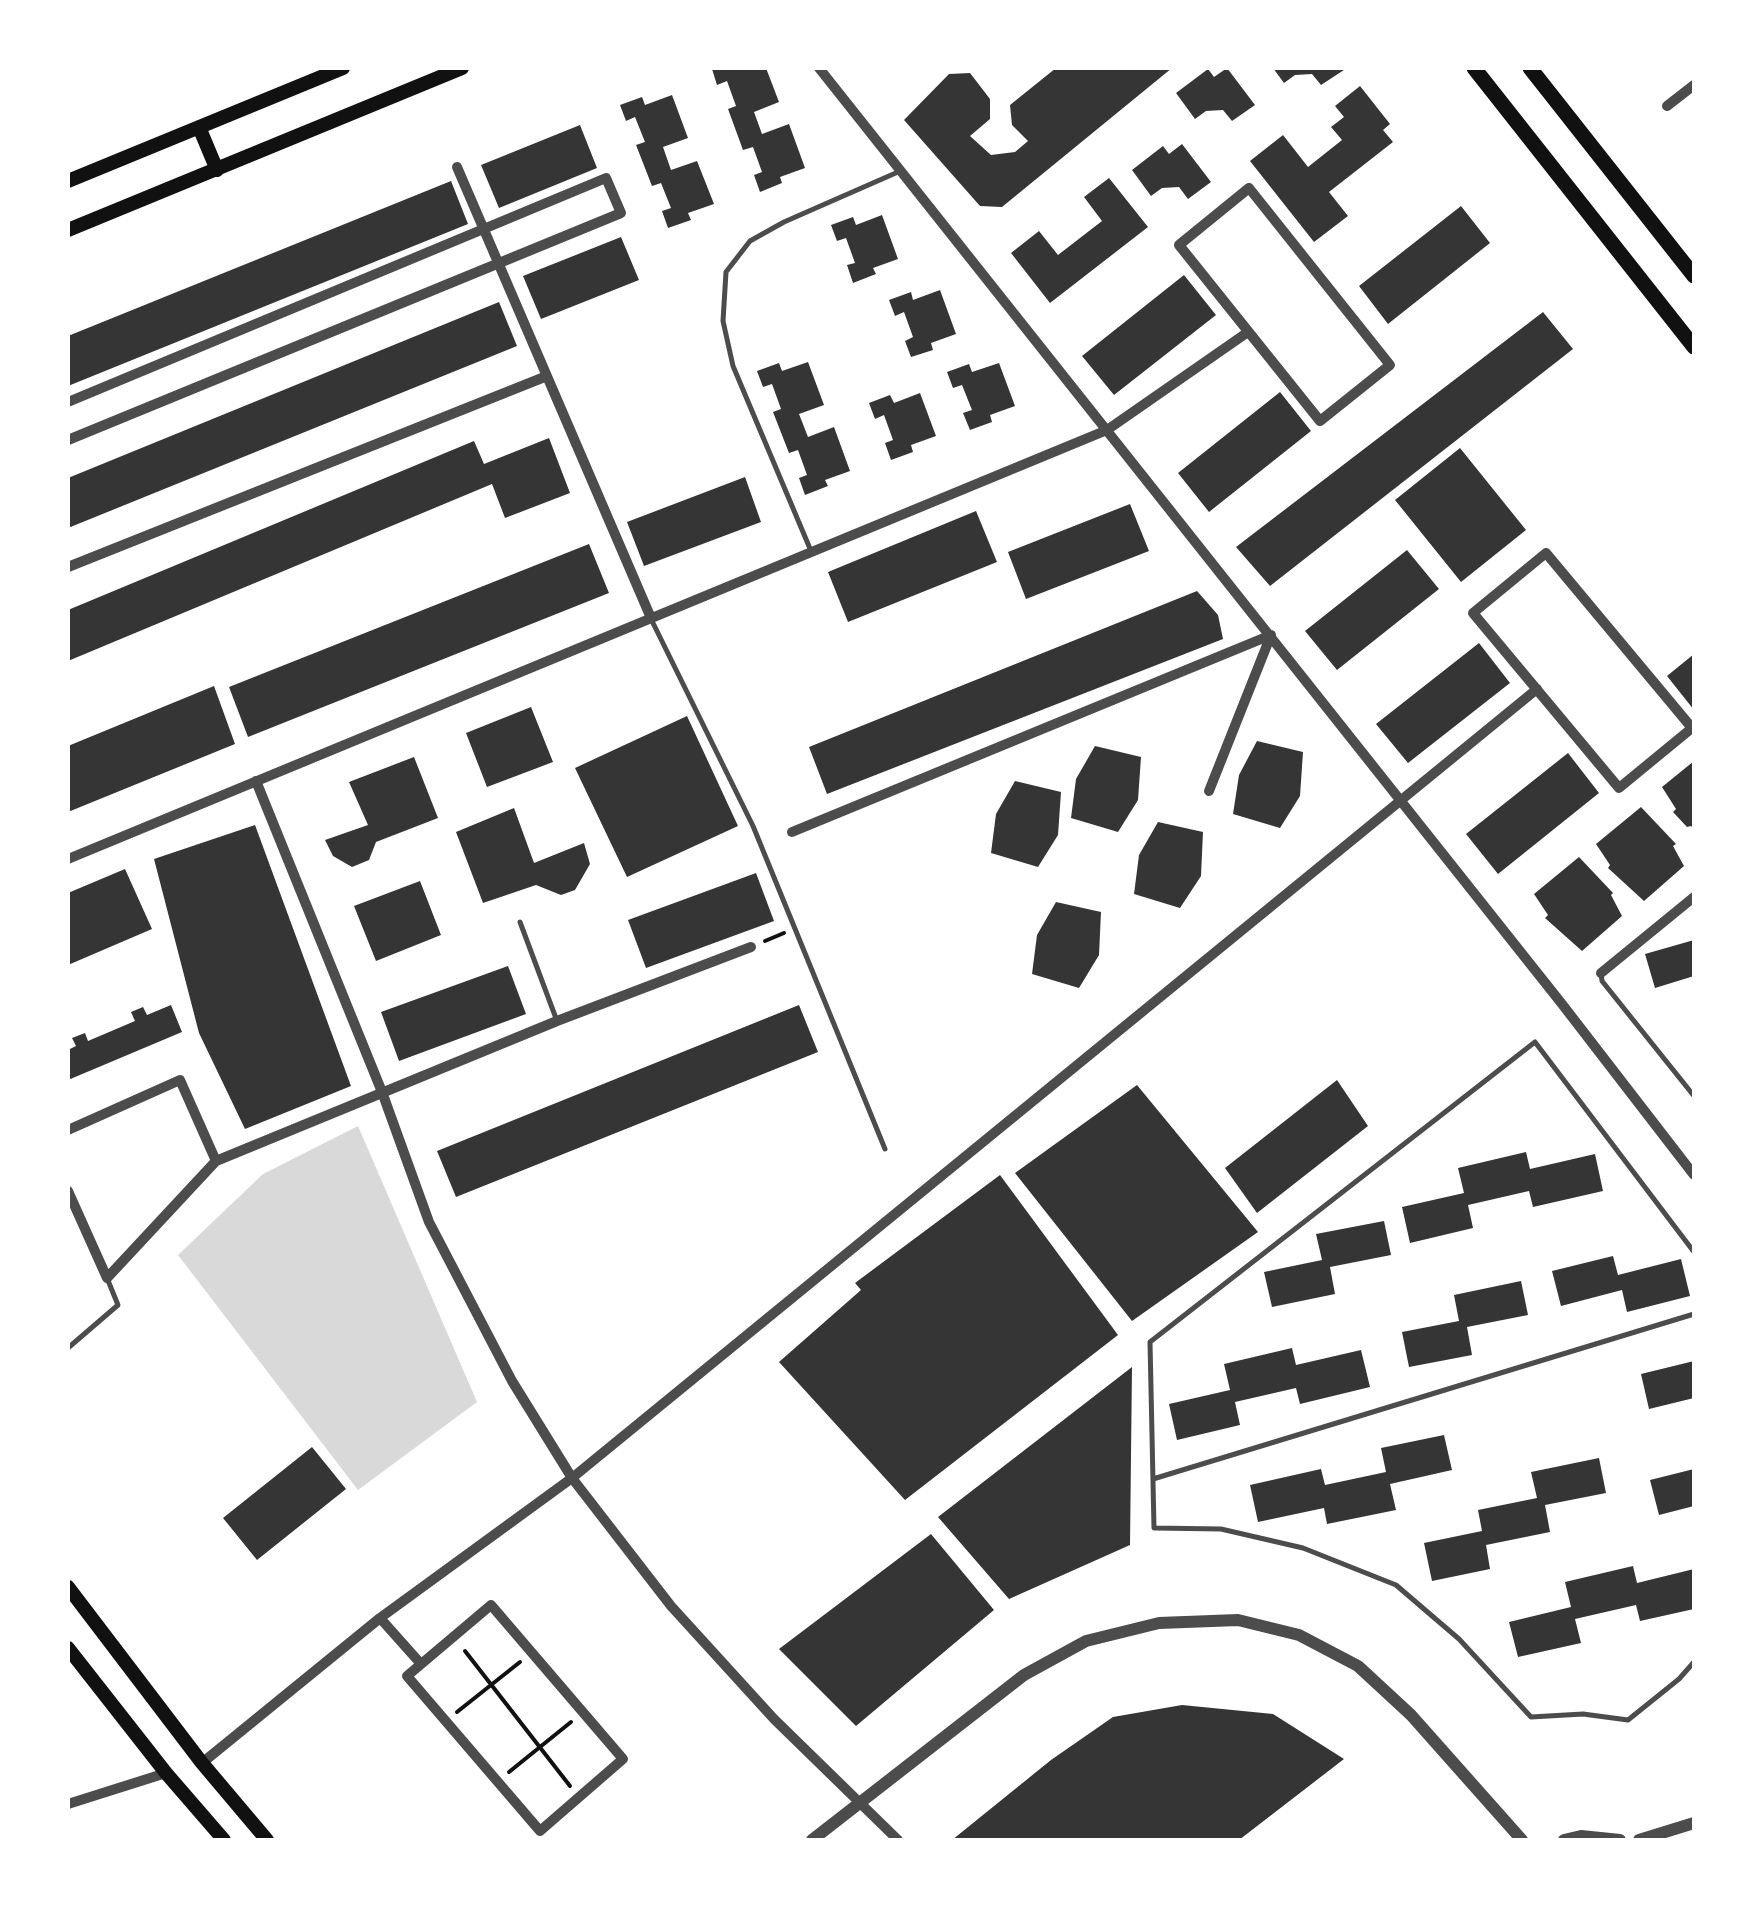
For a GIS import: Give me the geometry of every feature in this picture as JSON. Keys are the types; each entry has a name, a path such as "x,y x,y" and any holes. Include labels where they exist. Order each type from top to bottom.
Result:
{"main road":[{"path":"68,181 343,68"},
{"path":"68,230 462,68"},
{"path":"1474,68 1694,347"},
{"path":"1530,68 1694,276"},
{"path":"199,127 217,170"},
{"path":"68,1587 202,1762 268,1840"},
{"path":"68,1648 166,1774 224,1840"}],"street":[{"path":"819,68 1694,1176"},
{"path":"1667,106 1694,85"},
{"path":"457,167 651,618"},
{"path":"68,402 606,178 620,213 68,440"},
{"path":"1249,188 1390,365 1320,421 1248,332 1179,244 1249,188"},
{"path":"68,859 1107,430 1248,332"},
{"path":"68,567 547,376"},
{"path":"1546,553 1692,728 1619,788 1537,689 1473,612 1546,553"},
{"path":"1209,791 1270,635"},
{"path":"792,832 1270,635"},
{"path":"202,1762 380,1618 572,1478 1537,689"},
{"path":"256,781 382,1092 429,1222 512,1381 572,1478 671,1606 774,1719 898,1840"},
{"path":"1601,972 1694,896"},
{"path":"68,1191 107,1278 216,1161 557,1020 752,947"},
{"path":"68,1130 180,1080 216,1161"},
{"path":"490,1605 623,1759 540,1830 407,1676 454,1636 490,1605"},
{"path":"380,1618 421,1664"},
{"path":"812,1840 1024,1675 1086,1640 1159,1624 1238,1620 1299,1635 1358,1666 1412,1716 1522,1840"},
{"path":"68,1804 166,1774"},
{"path":"1640,1840 1694,1822"},
{"path":"1564,1840 1581,1836 1620,1840"}],"lane":[{"path":"811,552 733,366 723,321 726,272 750,241 901,170"},
{"path":"651,618 752,826 885,1149"},
{"path":"520,922 557,1020"},
{"path":"1601,972 1602,981 1694,1096"},
{"path":"1694,1252 1535,1042 1150,1342 1154,1528 1221,1529 1303,1548 1396,1585 1459,1639 1531,1717 1583,1714 1628,1720 1694,1662"},
{"path":"68,1348 118,1305 107,1278"},
{"path":"1154,1479 1694,1314"}],"path":[{"path":"752,947 795,928"},
{"path":"454,1636 579,1797"},
{"path":"446,1721 532,1653"},
{"path":"498,1782 583,1712"}],"shaded area":[{"path":"358,1126 477,1402 358,1490 178,1255 263,1174"}],"building":[{"path":"766,68 779,102 754,112 762,134 789,124 805,168 780,177 782,183 760,192 754,175 762,172 753,147 743,150 728,109 736,106 727,81 717,85 712,69"},
{"path":"1056,68 1172,68 1002,207 980,206 904,120 949,74 970,73 990,99 990,119 970,136 991,155 1015,152 1028,141 1012,125 1010,105"},
{"path":"1227,68 1255,105 1232,121 1223,110 1206,111 1195,119 1176,93 1208,69 1214,77"},
{"path":"1273,68 1347,68 1321,85 1312,74 1295,75 1284,83"},
{"path":"1360,86 1390,124 1383,130 1393,142 1329,192 1348,216 1314,242 1250,161 1283,135 1308,167 1342,140 1331,127 1344,117 1335,106"},
{"path":"672,95 688,138 663,147 671,170 697,161 714,204 688,213 691,220 668,228 662,211 671,208 661,183 652,186 636,145 645,142 635,117 626,121 620,105 642,97 645,105"},
{"path":"580,125 597,168 499,208 481,165"},
{"path":"1182,144 1211,182 1188,199 1179,187 1162,188 1151,196 1132,170 1163,146 1169,154"},
{"path":"1109,178 1148,227 1050,303 1011,253 1039,231 1058,255 1102,221 1084,197"},
{"path":"451,181 468,224 68,386 68,336"},
{"path":"1461,206 1490,243 1388,324 1359,286"},
{"path":"882,215 898,259 873,268 876,274 853,283 847,265 855,263 846,238 837,241 831,225 853,217 856,225"},
{"path":"621,237 639,280 541,319 523,276"},
{"path":"1184,275 1216,315 1114,395 1082,356"},
{"path":"940,290 956,334 931,343 933,350 911,357 905,341 913,337 904,312 895,316 889,300 911,292 913,300"},
{"path":"499,302 517,346 68,528 68,478"},
{"path":"1543,312 1573,349 1270,586 1236,547"},
{"path":"808,362 824,405 799,414 808,437 834,427 850,471 825,480 828,486 805,495 799,478 807,475 798,450 789,453 773,412 781,409 772,384 763,387 757,371 779,363 782,371"},
{"path":"999,363 1015,406 990,415 992,422 970,430 963,413 972,410 962,385 953,388 947,372 969,364 972,372"},
{"path":"1280,392 1311,431 1209,512 1178,473"},
{"path":"920,393 936,436 911,445 913,452 891,460 885,443 893,440 884,415 875,419 869,403 890,395 894,403"},
{"path":"549,438 570,493 505,518 492,484 68,661 68,610 474,441 484,464"},
{"path":"1460,448 1526,530 1461,582 1395,500"},
{"path":"745,477 761,522 644,566 627,522"},
{"path":"1130,504 1149,551 1026,599 1008,552"},
{"path":"976,511 997,562 848,622 828,572"},
{"path":"589,544 609,593 248,737 229,687"},
{"path":"1407,550 1439,589 1337,670 1305,631"},
{"path":"1197,591 1218,615 1223,639 827,794 809,747"},
{"path":"1479,643 1510,683 1408,763 1376,724"},
{"path":"1694,654 1694,710 1667,676"},
{"path":"214,686 235,744 68,812 68,746"},
{"path":"531,707 553,762 487,787 466,733"},
{"path":"687,716 738,826 627,877 575,768"},
{"path":"1257,741 1303,752 1300,796 1280,828 1233,814 1239,775"},
{"path":"1095,746 1141,757 1138,800 1118,832 1071,818 1076,779"},
{"path":"1568,753 1599,793 1498,874 1466,834"},
{"path":"414,757 438,818 376,842 369,860 352,867 333,856 325,840 368,825 349,782"},
{"path":"1694,761 1694,829 1673,812 1676,809 1662,787"},
{"path":"1015,781 1061,792 1058,835 1038,867 991,853 996,814"},
{"path":"1641,807 1676,844 1673,846 1684,866 1644,901 1608,868 1610,865 1596,844"},
{"path":"514,808 534,863 584,843 590,864 575,890 561,895 536,885 483,903 456,832"},
{"path":"1158,822 1203,832 1201,876 1180,908 1134,894 1139,855"},
{"path":"255,825 351,1086 245,1129 199,1033 154,859"},
{"path":"1579,857 1613,893 1622,916 1582,951 1545,918 1548,915 1534,894"},
{"path":"125,869 152,929 68,965 68,893"},
{"path":"756,873 774,921 646,968 628,920"},
{"path":"420,881 441,935 376,961 354,906"},
{"path":"1056,902 1101,912 1099,955 1079,988 1032,974 1037,935"},
{"path":"1694,940 1694,976 1655,988 1645,954"},
{"path":"508,966 526,1014 399,1061 381,1012"},
{"path":"171,1005 182,1032 68,1080 68,1050 76,1046 72,1038 85,1033 88,1041 135,1021 131,1012 143,1007 147,1015"},
{"path":"799,1005 818,1052 456,1197 437,1151"},
{"path":"1337,1080 1368,1126 1257,1213 1225,1168"},
{"path":"1137,1085 1258,1232 1132,1321 1015,1173"},
{"path":"1526,1152 1530,1169 1595,1154 1603,1191 1533,1207 1529,1191 1468,1205 1473,1228 1410,1243 1402,1207 1464,1193 1458,1168"},
{"path":"1000,1175 1118,1335 905,1500 779,1362 861,1290 855,1283"},
{"path":"1384,1221 1391,1255 1330,1267 1335,1294 1272,1307 1264,1272 1322,1260 1316,1234"},
{"path":"1613,1256 1618,1275 1681,1259 1690,1296 1627,1312 1622,1290 1561,1306 1552,1271"},
{"path":"1521,1281 1528,1315 1467,1327 1472,1355 1409,1367 1402,1332 1459,1321 1454,1295"},
{"path":"1292,1348 1296,1365 1361,1350 1370,1387 1300,1404 1296,1388 1235,1402 1240,1425 1177,1440 1169,1404 1230,1390 1224,1364"},
{"path":"1694,1361 1694,1398 1649,1409 1641,1374"},
{"path":"1132,1367 1130,1545 1009,1599 938,1517"},
{"path":"1444,1435 1452,1470 1390,1484 1396,1510 1327,1524 1324,1508 1258,1522 1250,1485 1321,1469 1325,1485 1386,1472 1381,1448"},
{"path":"312,1447 346,1489 257,1560 223,1518"},
{"path":"1599,1458 1606,1493 1545,1505 1550,1532 1486,1545 1490,1569 1432,1581 1424,1543 1482,1531 1478,1510 1537,1498 1531,1472"},
{"path":"1694,1469 1694,1506 1659,1515 1650,1480"},
{"path":"931,1534 994,1610 856,1726 779,1649"},
{"path":"1633,1566 1637,1583 1694,1569 1694,1609 1640,1621 1636,1605 1575,1619 1581,1643 1518,1657 1509,1622 1571,1607 1565,1582"},
{"path":"1182,1705 1273,1714 1344,1759 1239,1840 952,1840 1051,1760 1113,1717"}]}
